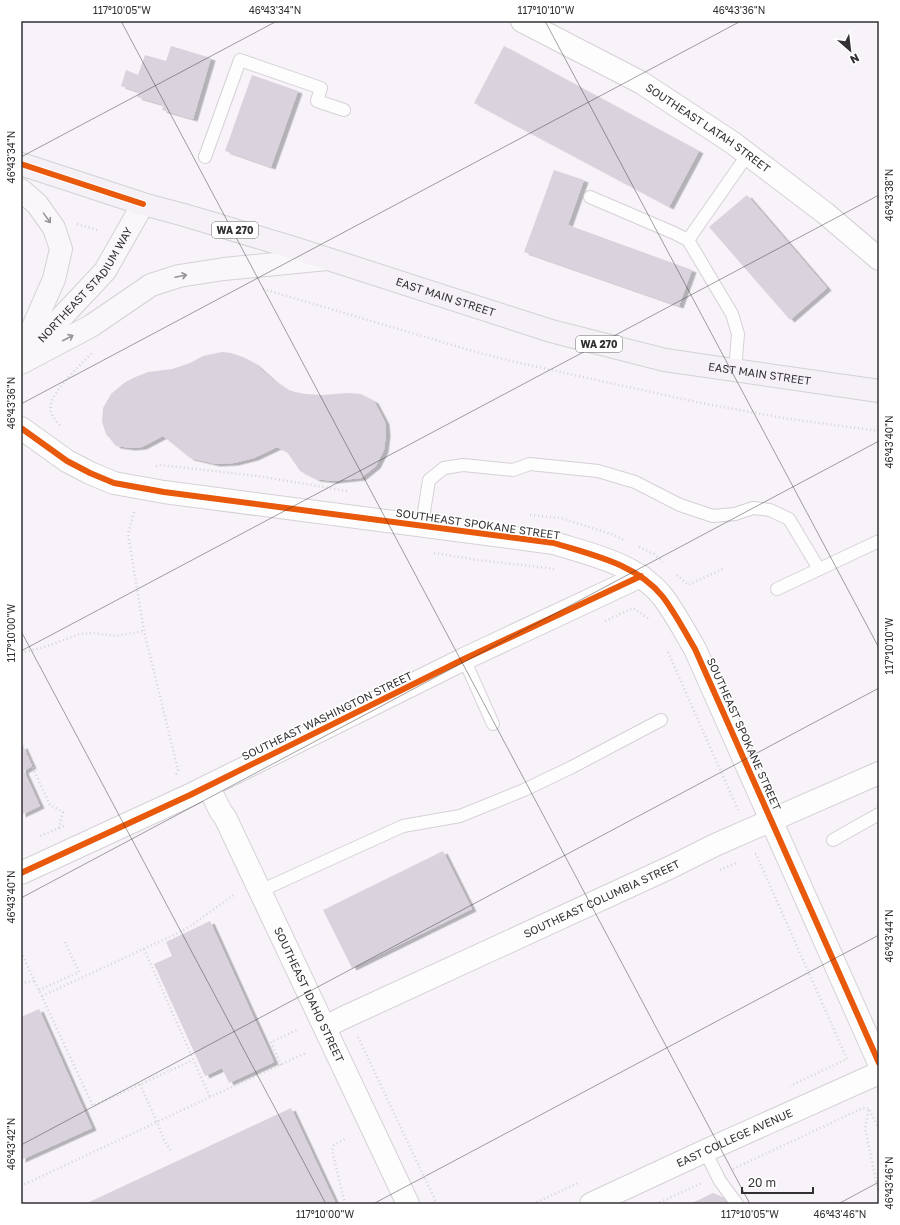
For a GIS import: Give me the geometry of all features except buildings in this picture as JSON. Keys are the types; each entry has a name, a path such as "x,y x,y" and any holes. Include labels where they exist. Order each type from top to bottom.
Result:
{"main road":[{"name":"EAST MAIN STREET","path":"21,164 143,204 184,215 327,259 551,331 665,360 879,391"},
{"path":"21,190 37,204 54,228 61,249 54,279 21,355"},
{"name":"NORTHEAST STADIUM WAY","path":"21,362 105,271 143,204"},
{"path":"21,362 91,326 151,285 180,276 224,269 327,259"}],"street":[{"name":"SOUTHEAST LATAH STREET","path":"522,21 642,83 748,154 825,213 879,259"},
{"name":"SOUTHEAST SPOKANE STREET","path":"21,428 67,461 114,483 164,492 554,543 607,559 641,576 662,596 695,649 879,1063"},
{"name":"SOUTHEAST WASHINGTON STREET","path":"21,872 208,786 464,659 641,576"},
{"name":"SOUTHEAST COLUMBIA STREET","path":"325,1028 715,845 879,772"},
{"name":"SOUTHEAST IDAHO STREET","path":"208,786 225,817 408,1204"},
{"name":"EAST COLLEGE AVENUE","path":"591,1204 879,1073"}],"lane":[{"path":"205,157 240,60 321,88 317,101 344,110"},
{"path":"688,240 748,154"},
{"path":"590,197 688,240 732,314 738,334 735,370"},
{"path":"422,525 429,480 444,468 463,465 513,470 530,464 598,471 635,482 680,505 713,516 735,514 753,508 770,510 789,519 819,570"},
{"path":"777,589 879,541"},
{"path":"464,659 493,724"},
{"path":"260,891 403,826 460,816 524,790 572,767 661,720"},
{"path":"833,840 879,814"},
{"path":"705,1151 724,1189 737,1204"}],"path":[{"path":"259,288 483,354 528,365 701,403 783,418 879,430"},
{"path":"61,426 55,422 52,414 51,402 57,391 94,352"},
{"path":"154,466 160,465 258,476 353,492"},
{"path":"134,512 128,534 144,631 178,770 175,777"},
{"path":"523,514 561,518 628,541"},
{"path":"634,544 654,554 667,566"},
{"path":"671,571 688,585 724,568"},
{"path":"604,621 633,608 648,618 652,624"},
{"path":"21,654 48,646 79,634 92,633 116,636 144,631"},
{"path":"668,652 739,812"},
{"path":"21,742 50,805 63,812 60,828"},
{"path":"34,840 71,822"},
{"path":"749,857 756,854 847,1059 789,1086"},
{"path":"720,870 742,860"},
{"path":"42,996 189,927 235,894"},
{"path":"39,990 79,972 64,940"},
{"path":"144,949 210,1097"},
{"path":"21,952 92,1106 193,1060"},
{"path":"21,984 35,981"},
{"path":"281,1065 271,1042 296,1030"},
{"path":"358,1037 437,1204"},
{"path":"21,1186 306,1053"},
{"path":"140,1084 164,1140 171,1151"},
{"path":"656,1204 863,1108 869,1109"},
{"path":"869,1109 879,1129"},
{"path":"869,1109 866,1128 879,1195"},
{"path":"345,1204 332,1150 334,1145 347,1138"},
{"path":"533,1204 582,1182"}],"cycle path":[{"path":"21,164 143,204"},
{"path":"21,428 67,461 114,483 164,492 554,543 613,562 640,576 663,597 695,649 879,1063"},
{"path":"21,873 190,795 464,659 641,576"}]}
